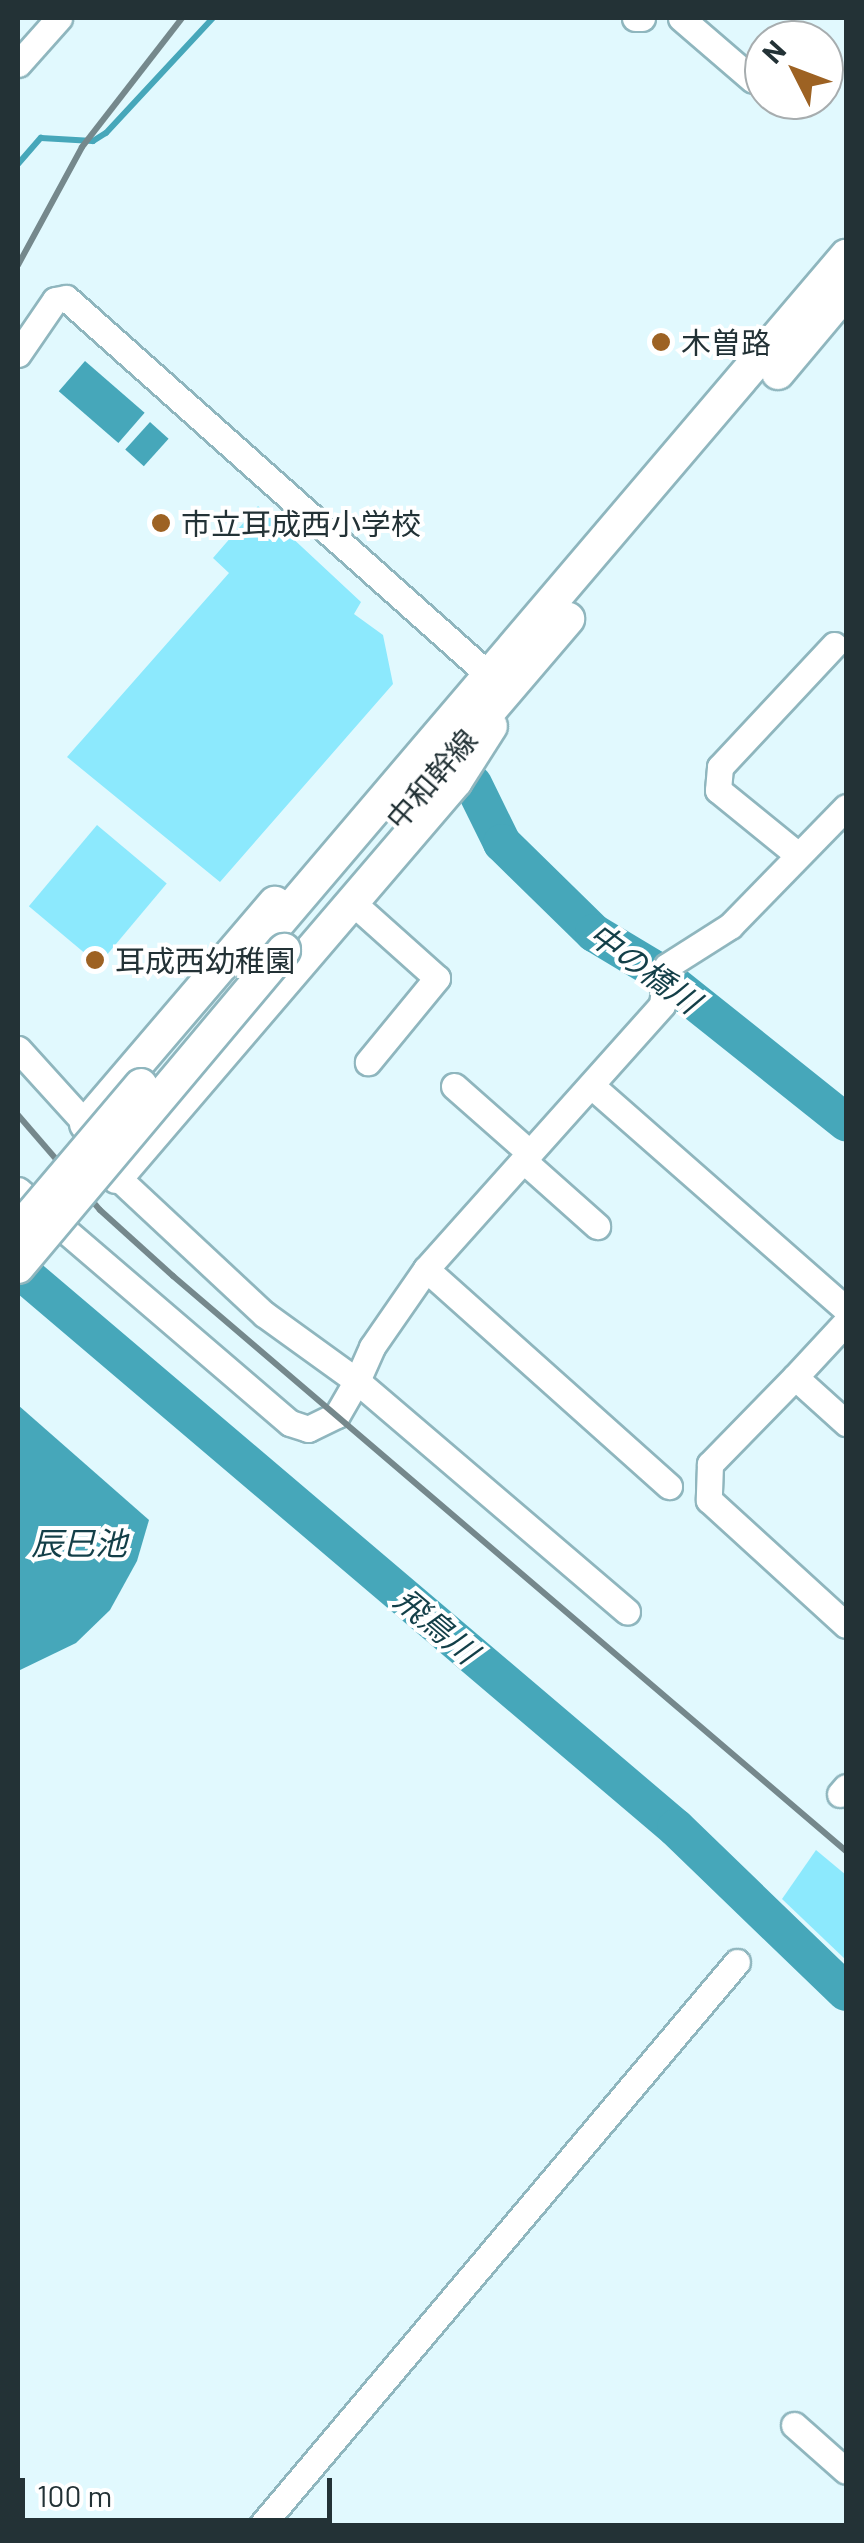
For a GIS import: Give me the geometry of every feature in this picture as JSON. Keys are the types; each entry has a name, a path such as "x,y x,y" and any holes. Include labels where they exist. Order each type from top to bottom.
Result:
{"main road":[{"name":"中和幹線","path":"18,1267 490,676 846,256"},
{"name":"中和幹線","path":"30,1222 276,942 528,667 844,297"},
{"path":"117,1177 456,781 528,667"},
{"path":"86,1124 449,698 490,676"}],"street":[{"path":"18,64 59,18"},
{"path":"682,18 744,73"},
{"path":"18,354 55,300 66,298 490,676"},
{"path":"798,856 718,790 720,767 834,646"},
{"path":"18,1190 30,1222 290,1424 308,1429 338,1415 426,1269 662,1006 666,975 730,926 846,807"},
{"path":"352,902 437,978 368,1062"},
{"path":"18,1049 86,1124 117,1177 264,1314 357,1382 627,1612"},
{"path":"454,1086 597,1226"},
{"path":"592,1088 846,1309"},
{"path":"18,1244 30,1222"},
{"path":"426,1269 669,1486"},
{"path":"846,1322 710,1464 709,1500 846,1625"},
{"path":"795,1377 846,1423"},
{"path":"261,2526 737,1962"},
{"path":"794,2425 846,2471"}],"shaded area":[{"path":"258,506 361,602 354,614 383,635 393,684 220,882 67,757 229,573 213,558"},
{"path":"97,825 167,883 99,965 29,906"},
{"path":"816,1850 846,1875 846,1960 782,1899"}],"water":[{"path":"85,361 145,413 118,443 59,391"},
{"path":"150,422 169,439 144,466 125,449"},
{"name":"辰巳池","path":"18,1405 149,1520 137,1561 110,1610 76,1643 18,1671"}],"waterway":[{"path":"18,164 41,138 93,141 106,133 213,18"},
{"name":"中の橋川","path":"473,784 502,843 594,933 654,969 846,1122"},
{"name":"飛鳥川","path":"18,1269 676,1828 846,1992"}],"railway":[{"path":"18,265 82,147 182,18"},
{"path":"18,1115 100,1210 173,1276 846,1851"}],"place":[{"name":"木曽路","path":"661,342"},
{"name":"市立耳成西小学校","path":"161,523"},
{"name":"耳成西幼稚園","path":"95,960"}]}
